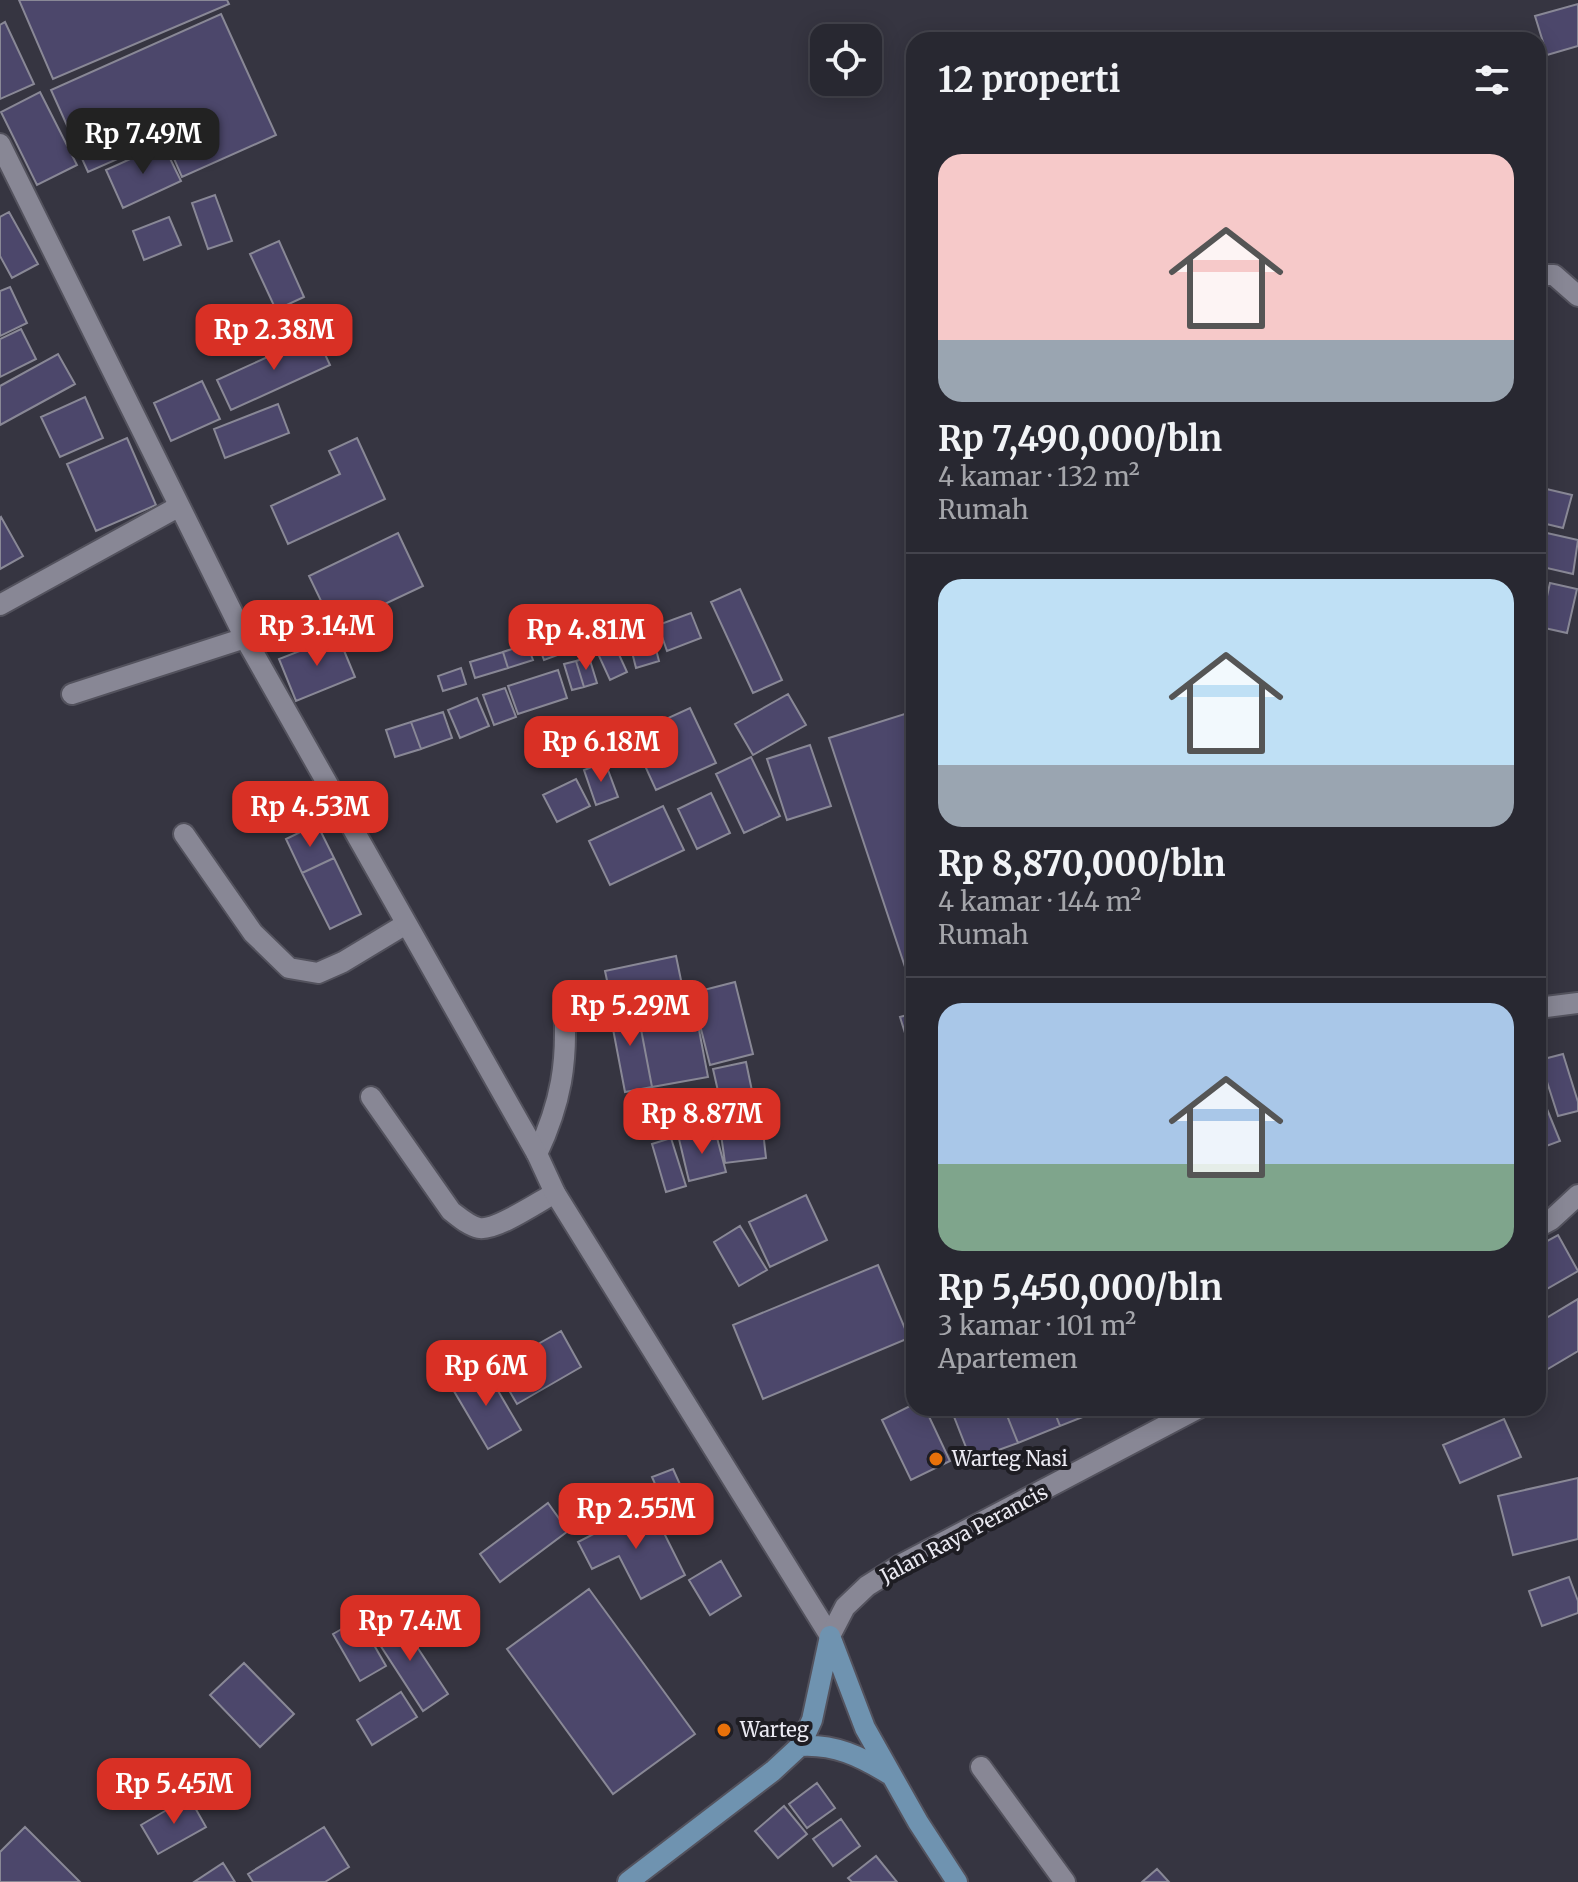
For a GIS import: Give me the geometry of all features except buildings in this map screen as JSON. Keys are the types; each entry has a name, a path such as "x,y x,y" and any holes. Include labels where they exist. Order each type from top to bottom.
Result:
{"main road":[{"name":"Jalan Raya Perancis","path":"628,1882 773,1771 800,1746 812,1720 830,1636"},
{"path":"830,1636 865,1728 957,1882"},
{"path":"800,1746 820,1745 840,1749 891,1775"}],"street":[{"path":"0,144 245,638 537,1154 555,1193 830,1636"},
{"path":"1546,275 1554,275 1575,290 1578,296"},
{"path":"0,605 178,507"},
{"path":"72,694 245,638"},
{"path":"184,834 253,933 289,968 318,973 343,962 406,924"},
{"path":"1546,1007 1578,1003"},
{"path":"537,1154 560,1094 566,1035 564,1006"},
{"path":"371,1097 451,1211 465,1222 480,1229 496,1225 555,1193"},
{"path":"1546,1223 1578,1195"},
{"name":"Jalan Raya Perancis","path":"830,1636 845,1607 867,1586 902,1564 1181,1416"},
{"path":"981,1767 1065,1882"}],"place":[{"name":"Warteg Nasi","path":"936,1459"},
{"name":"Warteg","path":"724,1730"}]}
